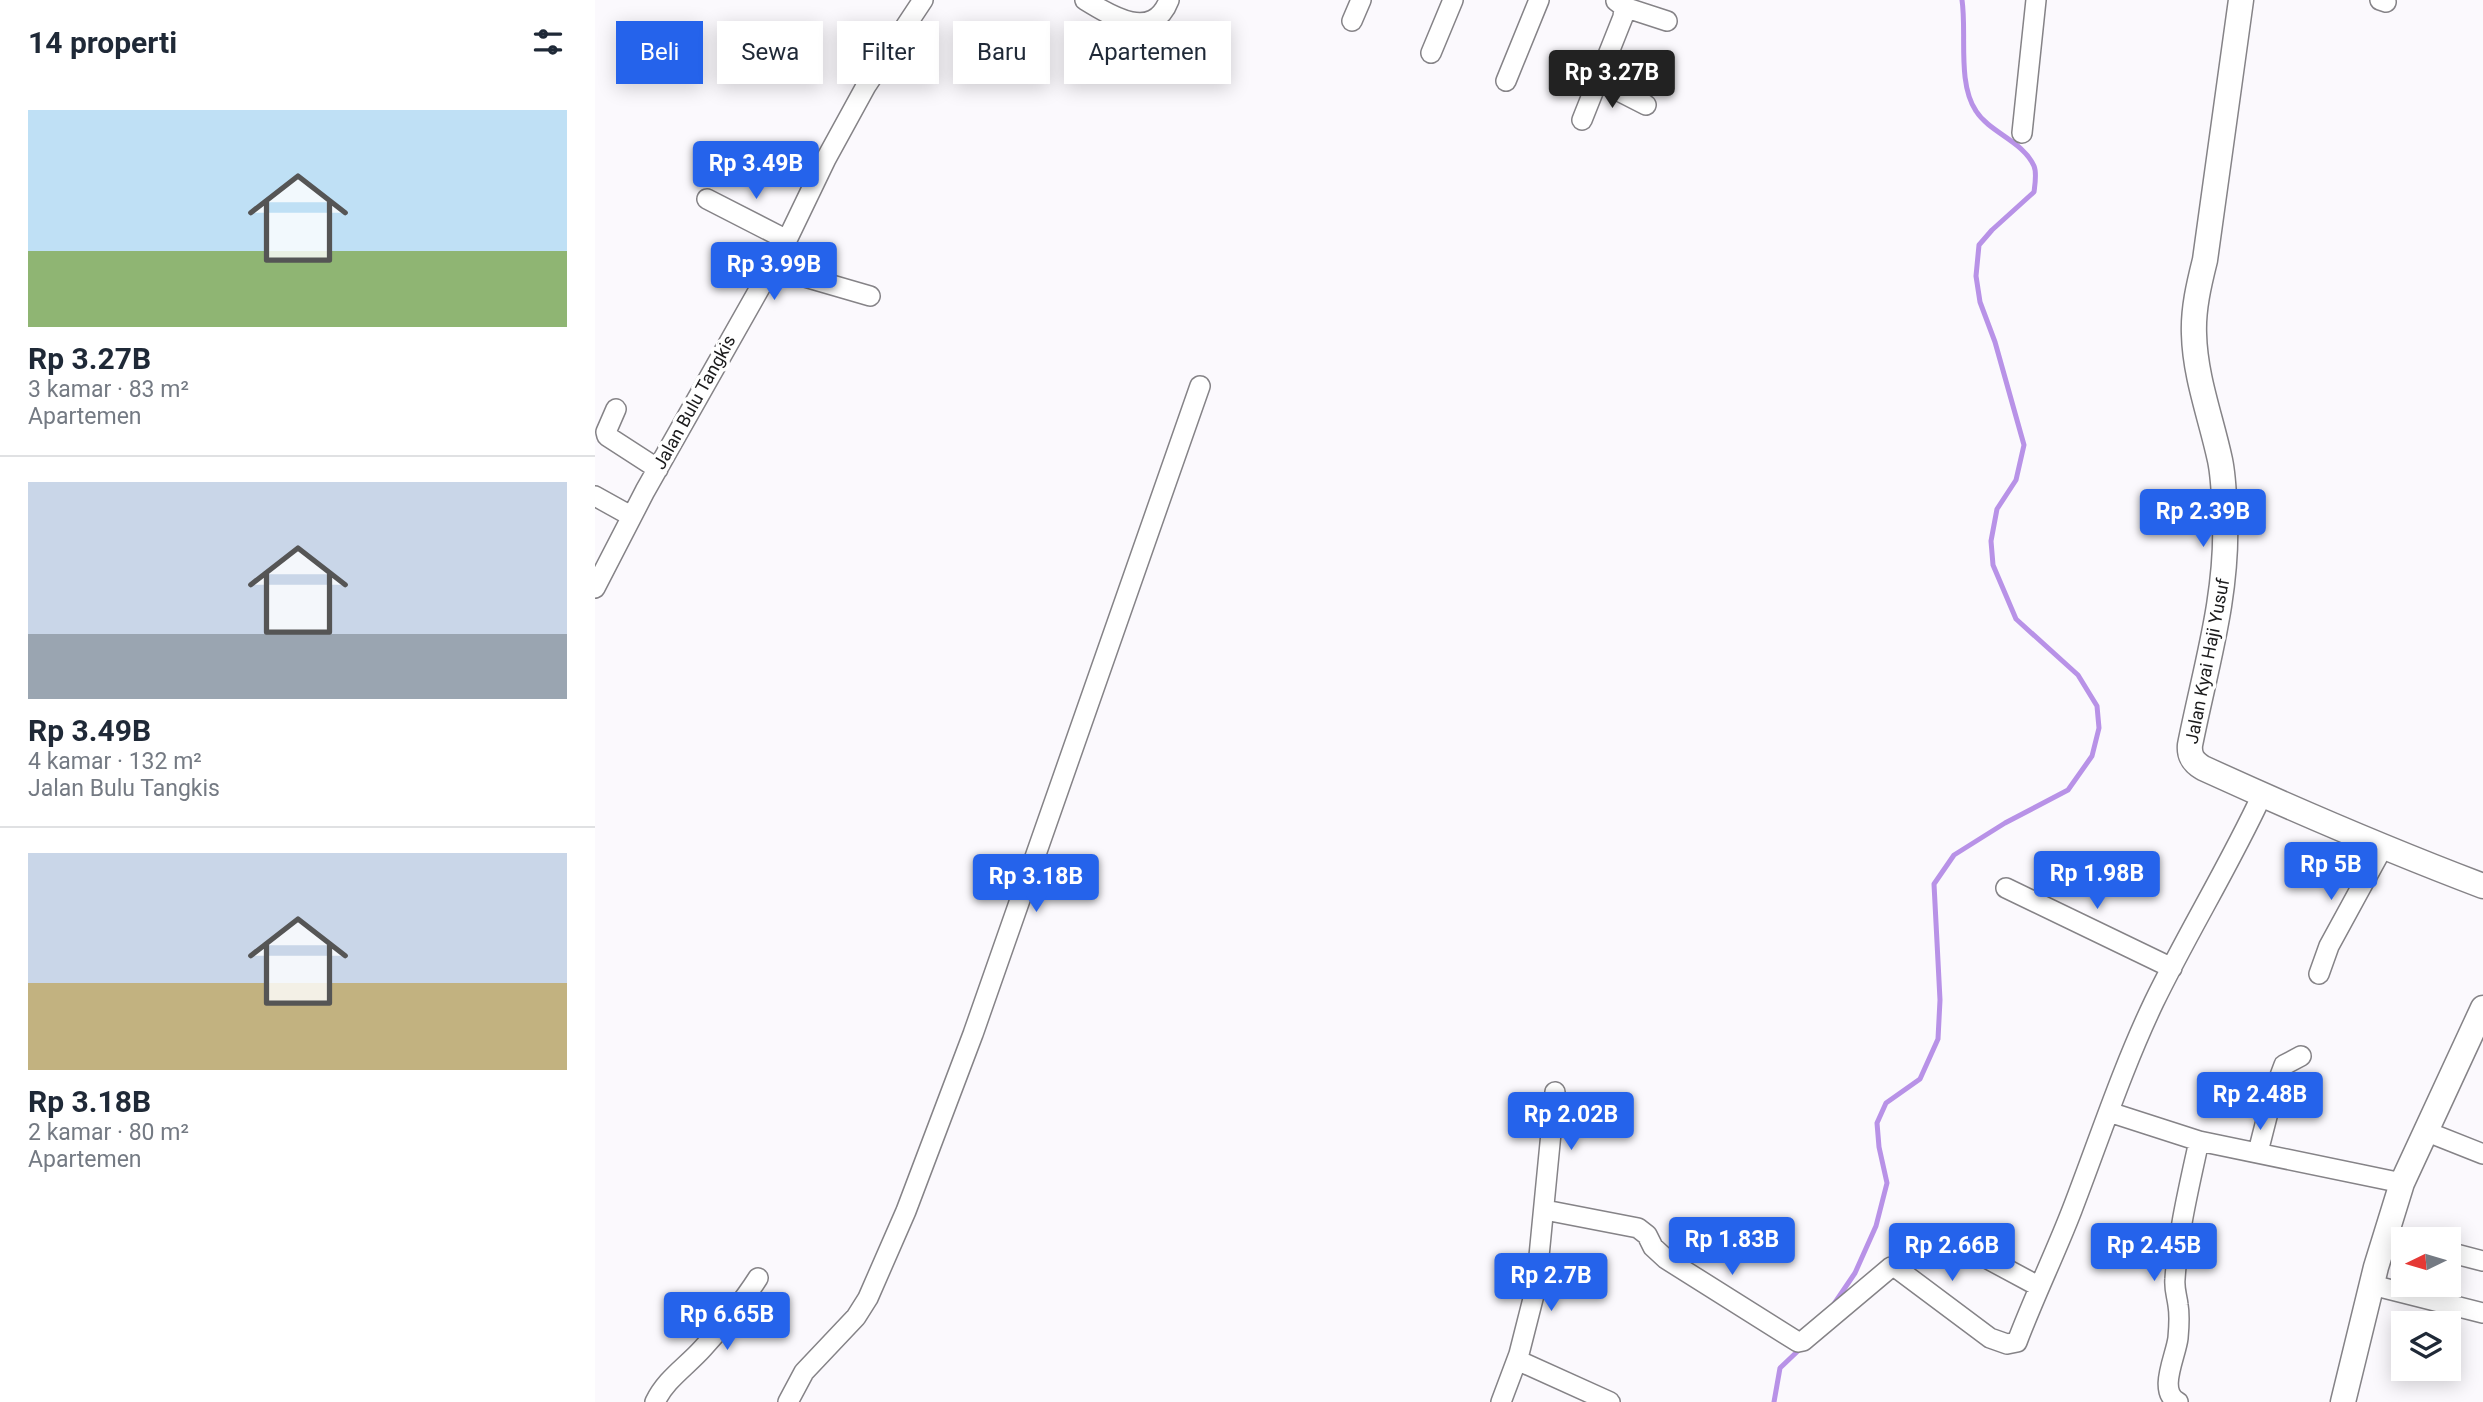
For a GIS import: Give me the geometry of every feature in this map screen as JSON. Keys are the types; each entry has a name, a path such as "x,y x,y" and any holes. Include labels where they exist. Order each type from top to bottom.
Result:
{"street":[{"name":"Jalan Bulu Tangkis","path":"595,588 631,516 787,240 866,86 923,0"},
{"path":"1085,0 1111,14 1138,23 1155,20 1169,0"},
{"path":"1352,21 1361,0"},
{"path":"1431,53 1453,0"},
{"path":"1506,82 1539,0"},
{"path":"2022,133 2036,0"},
{"name":"Jalan Kyai Haji Yusuf","path":"2241,0 2194,322 2195,348 2208,420 2223,475 2225,562 2223,595 2189,750 2197,765 2383,848 2483,886"},
{"path":"1620,4 1667,21"},
{"path":"1582,120 1623,17 1620,4"},
{"path":"1597,80 1646,105"},
{"path":"706,199 787,240"},
{"path":"770,267 870,296"},
{"path":"788,1402 804,1371 856,1317 868,1297 906,1211 973,1034 1200,386"},
{"path":"616,409 606,432 607,436 658,469"},
{"path":"595,496 631,516"},
{"path":"1545,1210 1638,1228 1667,1259 1793,1340 1803,1341 1891,1267 1900,1269 1990,1338 2007,1344 2017,1342 2038,1286 2063,1234 2131,1054 2172,968 2242,839 2262,795"},
{"path":"2319,974 2329,946 2383,848"},
{"path":"2006,888 2172,968"},
{"path":"2396,1227 2402,1182 2481,1015"},
{"path":"2258,1152 2284,1065 2301,1056"},
{"path":"1501,1402 1517,1360 1536,1287 1555,1091"},
{"path":"2109,1112 2199,1142 2402,1182"},
{"path":"2425,1131 2483,1154"},
{"path":"2178,1402 2172,1399 2168,1389 2178,1340 2179,1317 2175,1282 2180,1227 2199,1142"},
{"path":"2343,1402 2372,1285 2391,1245"},
{"path":"1973,1251 2038,1286"},
{"path":"2461,1256 2483,1262"},
{"path":"655,1402 668,1381 702,1350 740,1306 758,1278"},
{"path":"2372,1285 2483,1313"},
{"path":"1517,1360 1610,1402"}],"waterway":[{"path":"1834,1304 1855,1273 1876,1226 1887,1183 1877,1123 1886,1103 1920,1079 1938,1039 1940,1000 1934,884 1954,855 2005,823 2068,790 2092,756 2099,728 2097,706 2078,675 2016,619 1993,565 1991,541 1997,509 2016,480 2024,445 1995,342 1980,302 1976,276 1979,245 2034,192 2036,179 2029,157 1982,119 1970,100 1965,72 1962,0"},
{"path":"1774,1402 1780,1368 1801,1348"}]}
